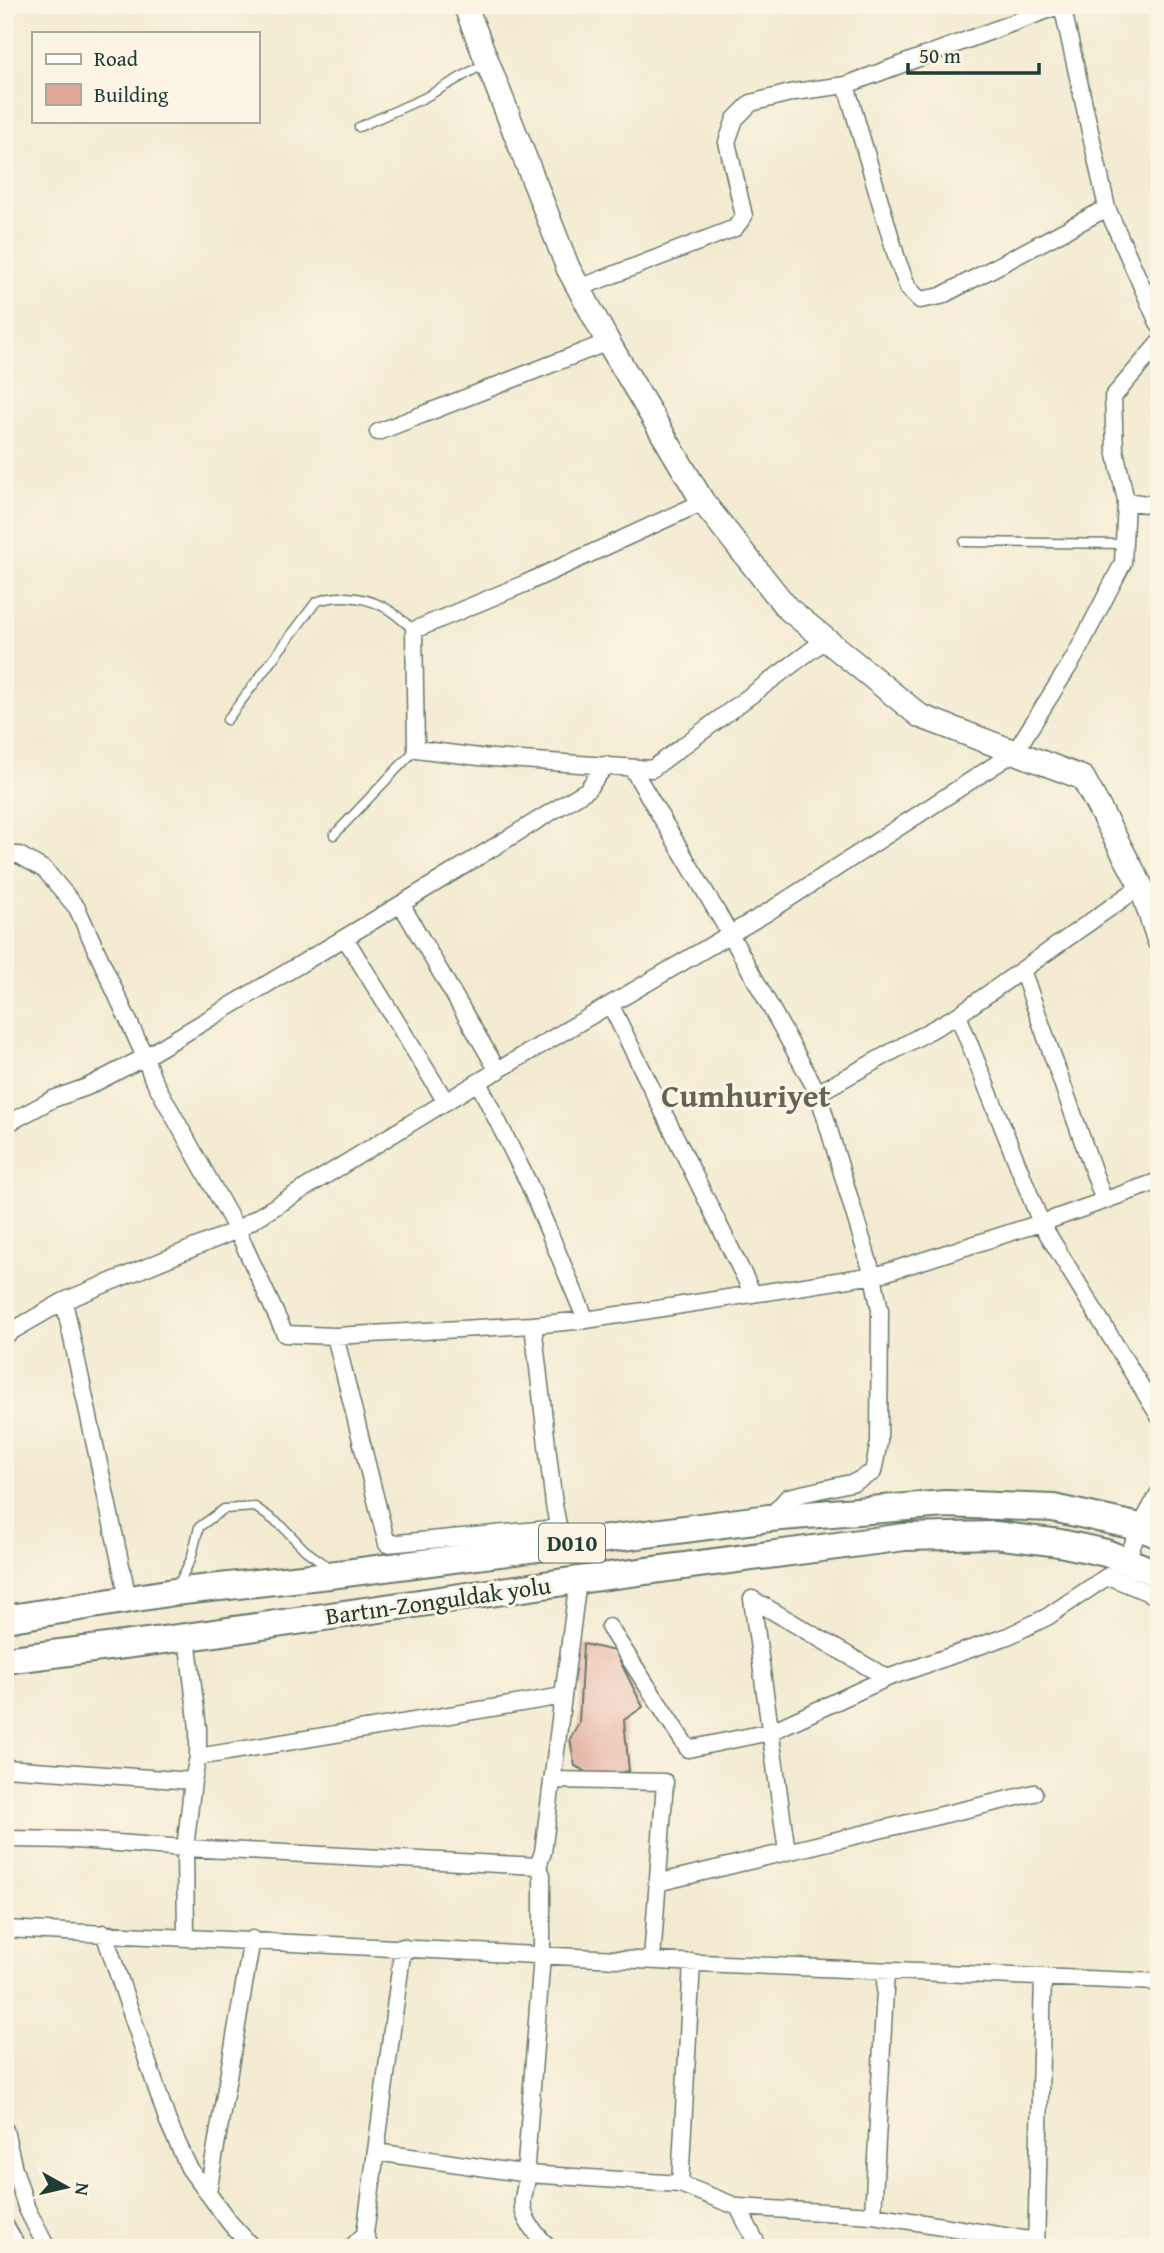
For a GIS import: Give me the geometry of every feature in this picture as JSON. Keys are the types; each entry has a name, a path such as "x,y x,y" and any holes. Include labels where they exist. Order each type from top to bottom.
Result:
{"highway":[{"name":"Bartın-Zonguldak yolu","path":"5,1619 174,1592 338,1574 561,1536 945,1504 1053,1508 1149,1531"},
{"name":"Bartın-Zonguldak yolu","path":"5,1660 905,1537 995,1535 1060,1543 1107,1553 1159,1574"}],"main road":[{"path":"465,5 568,268 608,342 703,502 787,608 920,716 1083,778 1141,886 1159,942"}],"street":[{"path":"579,288 735,228 744,216 727,142 734,118 751,103 794,92 845,85 1061,5 1107,208 1159,325"},
{"path":"845,85 897,259 908,288 920,300 941,296 1107,208"},
{"path":"378,432 608,342"},
{"path":"5,1335 64,1301 237,1230 478,1082 768,912 1014,752 1074,657 1123,563 1126,501 1115,450 1113,397 1159,342"},
{"path":"1126,501 1159,506"},
{"path":"703,502 524,584 414,629 416,750 652,769 825,640"},
{"path":"5,1125 53,1099 87,1087 145,1057 345,938 587,790 606,765"},
{"path":"632,768 730,934 818,1093 873,1276 880,1310 879,1442 873,1472 855,1482 788,1497 769,1518"},
{"path":"5,855 19,855 45,870 77,908 152,1077 237,1230 285,1334 335,1336 586,1320 873,1276 1041,1223 1159,1181"},
{"path":"818,1093 958,1015 1141,886"},
{"path":"401,904 499,1071"},
{"path":"345,938 446,1102"},
{"path":"1022,970 1104,1201"},
{"path":"611,1006 753,1294"},
{"path":"958,1015 1041,1223 1159,1416"},
{"path":"478,1082 528,1182 586,1320"},
{"path":"64,1301 125,1588"},
{"path":"335,1336 387,1544 561,1536 554,1505 533,1325"},
{"path":"1126,1561 1149,1531 1159,1493"},
{"path":"609,1627 688,1749 770,1732 887,1678 1008,1636 1047,1617 1108,1576 1159,1597"},
{"path":"549,2248 531,2229 522,2203 528,2174 526,2164 542,1955 542,1875 538,1867 543,1852 578,1580"},
{"path":"787,1852 752,1600 887,1678"},
{"path":"186,1937 185,1848 198,1757 198,1728 187,1637"},
{"path":"198,1757 563,1696"},
{"path":"5,1768 193,1781"},
{"path":"552,1780 665,1782 652,1960"},
{"path":"657,1883 1034,1793"},
{"path":"5,1839 76,1840 538,1867"},
{"path":"5,1929 1159,1982"},
{"path":"104,1933 168,2122 189,2168 230,2223 253,2248"},
{"path":"208,2192 252,1939"},
{"path":"351,2248 368,2241 376,2152 403,1947"},
{"path":"680,2184 692,1962"},
{"path":"873,2215 886,1971"},
{"path":"376,2152 528,2174 680,2184 738,2207 873,2215 1036,2244 1043,1977"},
{"path":"5,2130 27,2209 47,2248"},
{"path":"738,2207 759,2248"},
{"path":"5,2225 18,2248"}],"lane":[{"path":"359,127 424,98 487,63"},
{"path":"964,542 1124,544"},
{"path":"227,720 316,603 330,598 355,598 383,606 414,629"},
{"path":"334,835 416,750"},
{"path":"174,1592 191,1559 199,1527 224,1509 255,1507 282,1526 305,1550 338,1574"}],"building":[{"path":"583,1644 615,1651 643,1707 624,1720 629,1771 598,1778 575,1766 570,1739 579,1723"}],"district":[{"name":"Cumhuriyet","path":"746,1096"}]}
